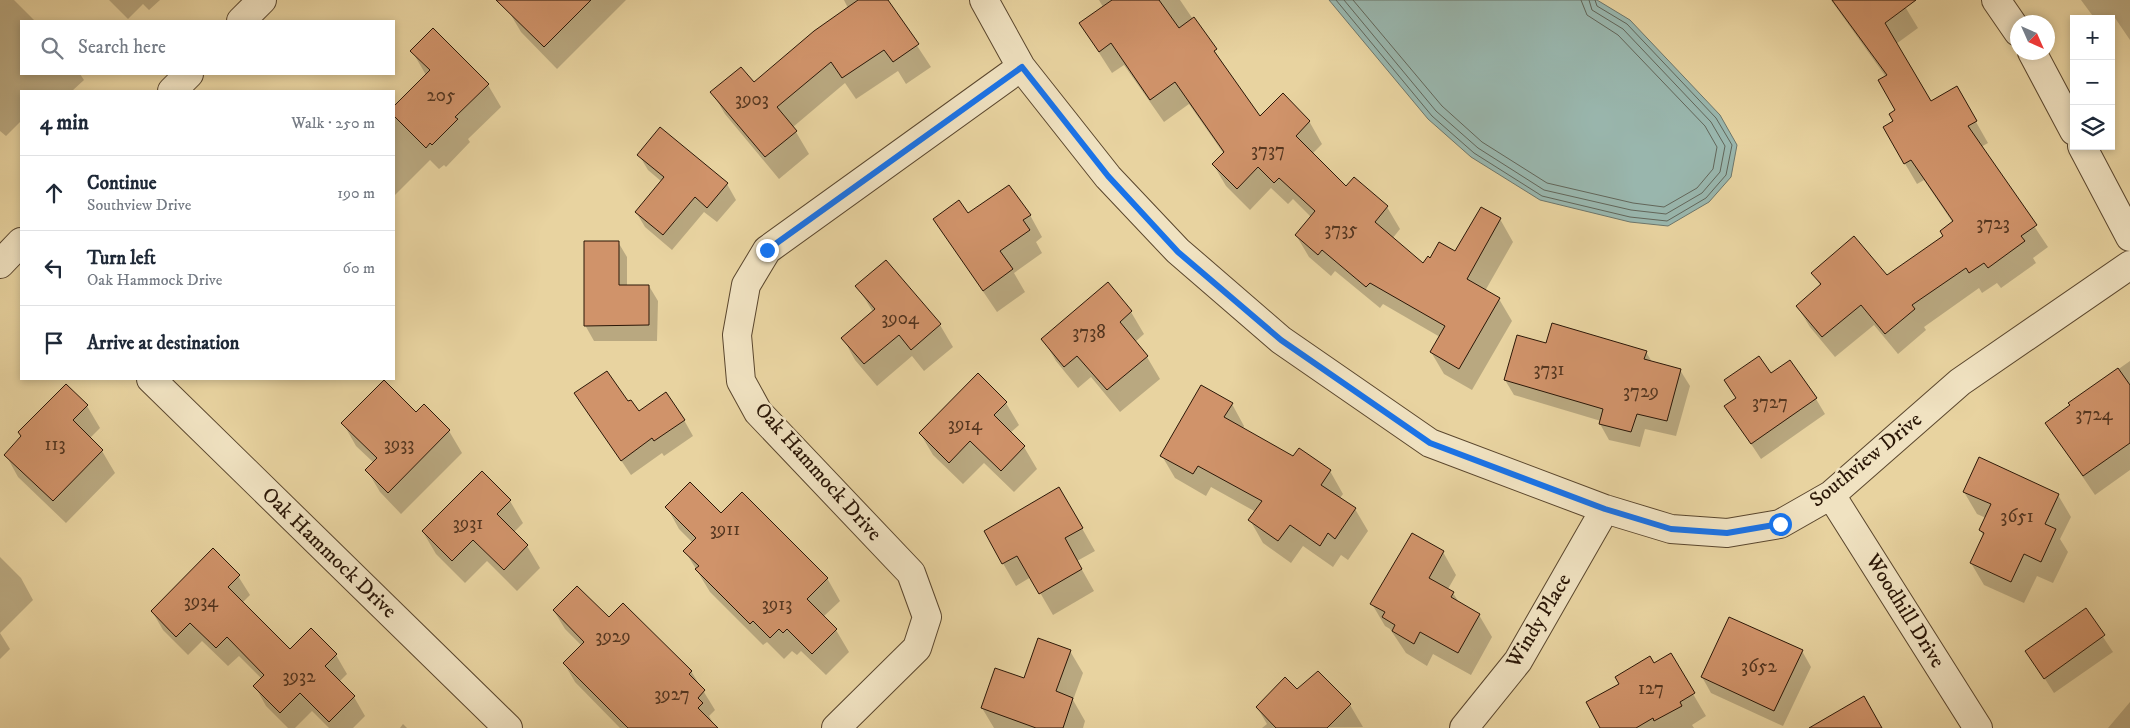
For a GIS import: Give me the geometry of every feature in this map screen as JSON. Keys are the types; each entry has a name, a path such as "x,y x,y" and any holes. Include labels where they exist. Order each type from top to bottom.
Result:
{"street":[{"path":"242,20 262,0"},
{"name":"Southview Drive","path":"984,0 1022,67 1108,176 1178,252 1281,340 1430,443 1605,509 1671,529 1727,533 1780,524 1831,495 1960,382 2130,265"},
{"path":"1996,0 2010,20"},
{"path":"2036,60 2070,123"},
{"name":"Oak Hammock Drive","path":"836,728 917,648 927,617 911,573 758,412 749,396 741,381 737,335 746,286 767,250 1022,67"},
{"path":"173,90 188,75"},
{"path":"2084,150 2130,237"},
{"name":"Oak Hammock Drive","path":"152,380 508,728"},
{"name":"Woodhill Drive","path":"1831,495 1978,728"},
{"name":"Windy Place","path":"1464,728 1518,661 1605,509"}],"water":[{"path":"1329,0 1597,0 1630,20 1720,115 1737,145 1731,177 1709,202 1668,226 1630,222 1540,200 1471,157 1428,119"}],"building":[{"path":"496,0 591,0 544,47"},
{"path":"858,0 888,0 919,44 893,62 884,50 842,78 831,62 777,107 797,131 765,157 710,92 741,67 754,82 814,31"},
{"path":"1112,0 1159,0 1179,28 1194,17 1217,49 1214,51 1260,116 1283,93 1310,121 1296,136 1346,186 1354,177 1388,206 1375,222 1423,263 1428,256 1430,258 1439,242 1455,251 1481,207 1501,218 1467,279 1500,298 1459,369 1430,352 1445,326 1370,283 1366,287 1322,250 1318,255 1295,235 1315,211 1279,178 1274,183 1258,167 1237,189 1212,164 1224,152 1175,82 1150,100 1111,43 1099,52 1079,23"},
{"path":"1832,0 1916,0 1885,23 1931,101 1957,86 1977,121 1968,126 2037,225 2021,236 2025,241 1988,268 1984,263 1969,273 1966,268 1912,305 1915,309 1885,334 1861,305 1822,337 1796,306 1821,284 1811,273 1854,236 1887,275 1943,236 1940,231 1953,221 1911,160 1904,164 1883,127 1893,121 1889,114 1895,110 1878,80 1887,75"},
{"path":"433,28 489,84 455,117 458,119 432,145 430,143 426,148 395,117 395,105 430,70 410,51"},
{"path":"660,127 728,183 707,208 695,197 663,235 635,212 664,177 637,155"},
{"path":"1009,185 1031,215 1023,220 1030,230 1000,251 1013,269 983,291 933,219 959,200 968,213"},
{"path":"584,241 619,241 619,285 649,285 649,325 584,326"},
{"path":"886,260 941,324 911,350 899,335 864,364 841,338 875,309 855,286"},
{"path":"1108,282 1132,311 1120,322 1148,356 1107,390 1077,356 1064,367 1041,339"},
{"path":"1552,323 1647,351 1644,359 1681,369 1667,421 1637,414 1631,432 1599,424 1603,409 1504,380 1517,335 1546,343"},
{"path":"1759,356 1771,373 1790,360 1817,398 1751,444 1724,406 1736,398 1724,380"},
{"path":"2118,368 2130,385 2130,443 2083,476 2045,423 2070,405 2068,403"},
{"path":"607,371 628,401 631,400 639,411 666,392 685,420 654,441 652,438 621,461 574,393"},
{"path":"978,373 1007,402 994,415 1025,446 1001,471 970,441 949,463 919,433"},
{"path":"384,380 416,412 424,404 450,430 388,493 365,470 377,458 341,423"},
{"path":"66,384 88,405 73,420 103,450 53,501 4,455 21,436 18,432"},
{"path":"1201,385 1233,403 1224,417 1293,456 1299,448 1331,470 1321,485 1356,508 1335,539 1328,533 1320,546 1290,525 1278,541 1248,520 1262,501 1198,466 1193,474 1160,456"},
{"path":"1979,457 2059,494 2045,524 2056,529 2041,562 2024,554 2011,582 1970,563 1984,533 1979,530 1991,504 1963,492"},
{"path":"482,471 511,500 497,514 528,545 504,570 473,540 452,561 422,531"},
{"path":"690,482 721,513 742,492 828,578 807,599 837,629 812,654 787,629 783,633 779,629 770,638 753,621 750,624 695,569 699,566 683,551 696,538 665,507"},
{"path":"1059,487 1083,528 1065,538 1082,569 1039,594 1017,556 1002,564 984,531"},
{"path":"1412,533 1444,551 1429,578 1454,592 1451,597 1480,614 1458,653 1420,632 1414,644 1392,631 1395,625 1382,617 1385,612 1370,604"},
{"path":"213,548 240,575 228,587 290,649 311,628 337,654 325,666 355,696 329,722 300,693 280,713 253,686 264,675 227,637 216,648 190,623 176,637 151,611"},
{"path":"577,586 609,617 623,603 692,671 689,674 705,690 698,698 703,703 698,708 718,728 628,728 563,663 584,642 553,610"},
{"path":"2086,608 2105,635 2044,679 2025,651"},
{"path":"1729,617 1803,650 1774,711 1701,677"},
{"path":"1038,638 1071,650 1056,691 1073,698 1063,728 1036,728 981,708 995,668 1024,678"},
{"path":"1671,653 1695,693 1680,702 1682,706 1654,721 1653,718 1636,728 1600,728 1586,702 1619,684 1615,677 1650,656 1654,663"},
{"path":"1318,671 1351,704 1327,728 1276,728 1256,707 1285,677 1297,689"},
{"path":"1864,696 1882,728 1809,728"}],"route":[{"path":"767,250 1022,67 1108,176 1178,252 1281,340 1430,443 1605,509 1671,529 1727,533 1780,524"}]}
